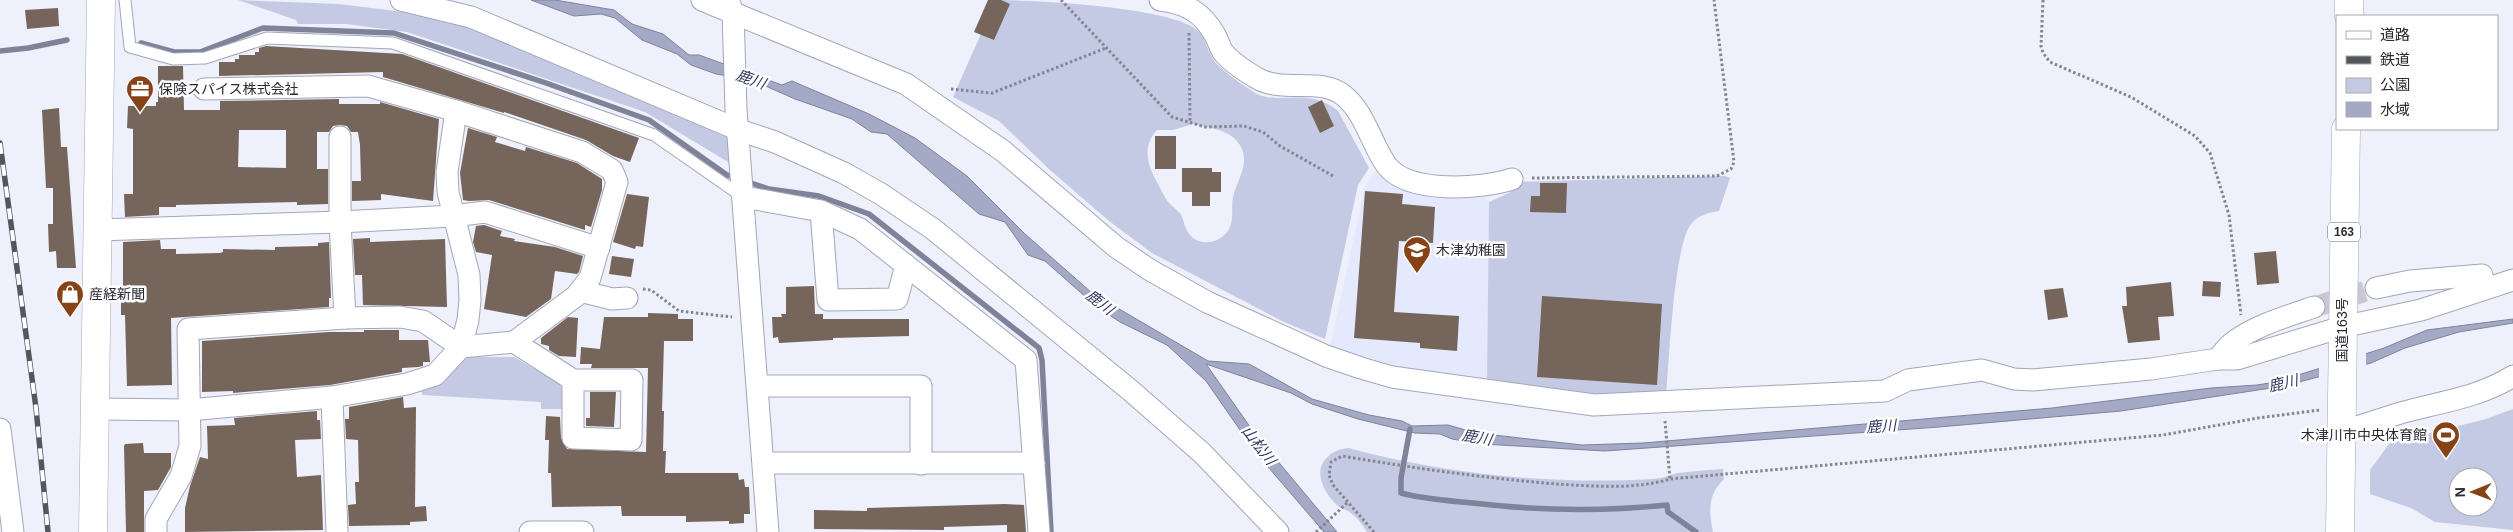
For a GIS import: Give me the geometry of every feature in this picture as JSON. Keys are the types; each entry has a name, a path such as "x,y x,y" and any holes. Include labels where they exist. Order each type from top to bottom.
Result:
{"main road":[{"path":"93,532 102,0"},
{"path":"2349,0 2349,15"},
{"name":"国道163号","path":"2340,532 2346,130"}],"street":[{"path":"400,0 471,17 738,120 775,142 844,173 881,194 933,229 1130,390 1202,453 1278,532"},
{"path":"702,0 732,14 906,84 1003,151 1116,247 1150,270 1207,302 1326,356 1392,377 1594,405 1885,391 1908,380 1982,370 2014,380 2033,380 2151,369 2218,359 2236,359 2421,310 2513,280"},
{"path":"1160,0 1189,7 1203,16 1224,53 1256,78 1275,85 1321,87 1341,93 1354,107 1386,165 1403,179 1423,186 1495,185 1512,178"},
{"path":"732,14 768,532"},
{"path":"156,532 156,519 181,476 190,446 188,329 345,318 400,317 423,321 460,347 514,342 576,296 590,278 618,182 612,170 582,152 368,86 204,89"},
{"path":"95,410 189,410 332,397 407,384 435,375 460,347 468,320 470,300 469,275 453,216 447,172 456,112"},
{"path":"340,137 340,222 345,318"},
{"path":"744,197 821,211 860,229 1026,360 1039,532"},
{"path":"821,211 828,300 897,300 906,265"},
{"path":"98,230 340,222 453,216 486,212 599,248"},
{"path":"2376,288 2410,281 2482,275 2484,288"},
{"path":"580,291 612,299 627,298"},
{"path":"2218,359 2231,344 2247,335 2280,318 2314,307"},
{"path":"514,342 573,380"},
{"path":"2342,411 2403,413 2489,389 2513,376"},
{"path":"758,386 921,386 921,464"},
{"path":"332,397 337,532"},
{"path":"0,429 13,532"},
{"path":"764,463 1034,463"},
{"path":"530,532 583,532"}],"lane":[{"path":"125,0 130,48 173,59 205,58 267,38 393,43 654,135 744,197"}],"path":[{"path":"1061,0 1172,117 1205,127 1244,126 1264,132 1280,146 1335,177"},
{"path":"1512,178 1717,176 1731,169 1734,162 1714,0"},
{"path":"2042,0 2041,46 2050,62 2131,97 2195,136 2210,153 2230,215 2239,301 2247,335"},
{"path":"1189,7 1190,122"},
{"path":"948,89 992,93 1106,48"},
{"path":"627,298 642,289 651,290 679,311 753,319"},
{"path":"1374,532 1333,485 1329,475 1331,462 1342,456 1493,479 1594,486 1654,484 1670,479 2163,435 2258,418 2342,411"},
{"path":"1664,415 1670,479"},
{"path":"1316,532 1348,502"}],"shaded area":[{"name":"木津幼稚園","path":"1377,169 1404,190 1435,197 1485,198 1489,202 1487,384 1394,365 1330,347 1365,186"}],"green space":[{"path":"238,0 339,4 427,15 475,29 725,132 730,138 733,165 645,112 407,32 346,24 298,24 296,20"},
{"path":"996,0 1040,1 1132,10 1182,22 1200,33 1213,59 1220,67 1255,93 1274,98 1316,99 1338,111 1369,168 1358,185 1325,339 1284,322 1152,253 1109,221 1050,170 999,121 953,97","holes":["1193,124 1225,132 1240,145 1244,158 1244,165 1233,197 1230,227 1222,237 1211,242 1199,241 1189,234 1180,213 1169,203 1162,191 1151,169 1148,156 1149,142 1157,130 1173,130"]},
{"path":"1725,176 1730,178 1719,211 1697,218 1691,224 1685,236 1676,279 1666,396 1611,397 1487,384 1489,202 1511,192 1512,182"},
{"path":"469,357 514,357 557,382 564,390 565,409 541,409 541,402 422,395 422,389 457,363"},
{"name":"木津川市中央体育館","path":"2513,409 2513,530 2435,522 2411,508 2370,494 2370,470 2390,443 2486,419"},
{"path":"1348,448 1422,465 1498,476 1576,480 1655,479 1678,473 1723,469 1724,479 1718,485 1712,498 1710,510 1713,532 1367,532 1349,511 1338,506 1329,497 1321,479 1321,467 1329,455"}],"water":[{"path":"531,0 555,0 614,10 632,24 663,34 689,55 699,55 782,85 792,81 869,114 915,138 967,176 1025,234 1092,293 1208,361 1249,364 1312,399 1369,415 1402,421 1412,426 1448,425 1476,433 1582,445 1643,443 2052,408 2211,388 2276,382 2384,348 2427,330 2513,319 2513,323 2459,332 2405,348 2371,363 2284,386 2121,411 1939,427 1605,451 1482,444 1452,439 1440,434 1415,433 1358,419 1312,404 1291,393 1206,364 1255,434 1337,532 1324,532 1256,453 1206,381 1167,345 1120,322 1097,307 1045,261 1028,255 1005,222 979,214 887,134 871,132 852,119 795,99 752,80 716,74 691,65 677,54 642,40 615,18 601,14 574,16"}],"pier":[{"path":"2366,351 2366,367 2319,379 2319,365"}],"building":[{"path":"988,0 1001,0 1010,4 994,40 974,32"},
{"path":"58,8 59,26 27,29 25,10"},
{"path":"266,46 402,54 639,138 630,162 613,156 586,140 504,112 383,77 383,72 219,76 219,62 235,62 235,59 239,59 239,55 255,55 255,52 259,52 259,48"},
{"path":"158,66 183,66 184,110 220,110 220,101 339,99 339,104 380,104 380,102 439,119 433,201 381,194 381,200 352,201 352,181 361,181 358,132 351,132 347,126 340,125 333,126 329,132 317,132 317,169 328,169 328,204 297,205 297,202 176,205 176,207 159,207 159,215 125,217 124,194 133,194 133,129 127,128 128,106 156,106 156,102 158,102","holes":["239,130 286,130 286,168 238,167"]},
{"path":"1322,100 1334,126 1320,133 1308,107"},
{"path":"59,108 61,147 67,147 76,268 57,268 56,251 49,252 48,224 53,224 53,188 46,188 42,110"},
{"path":"468,128 497,137 495,142 525,151 526,147 577,163 602,179 602,190 591,227 585,225 585,230 489,200 463,200 460,173"},
{"path":"1155,136 1176,136 1176,169 1155,169"},
{"path":"1182,168 1212,168 1212,172 1221,172 1221,192 1210,192 1210,206 1192,206 1192,192 1182,192"},
{"path":"1540,183 1567,183 1566,213 1530,212 1531,196 1540,196"},
{"path":"1365,191 1403,194 1402,204 1435,207 1433,243 1399,241 1394,312 1459,316 1457,351 1420,348 1420,343 1354,338"},
{"path":"627,194 649,197 643,247 636,246 635,249 613,242"},
{"path":"484,225 502,231 500,236 515,239 514,241 555,247 583,256 579,272 577,274 555,271 551,299 526,317 484,309 492,255 476,252 473,242 476,226"},
{"path":"370,238 370,242 445,239 447,307 363,305 362,275 355,275 353,239"},
{"path":"160,240 161,249 176,249 176,254 220,253 223,252 223,249 275,250 275,247 318,246 318,243 329,242 331,298 329,298 329,307 171,318 172,385 127,386 125,315 121,315 121,297 123,297 123,242"},
{"path":"2276,251 2279,283 2257,285 2254,253"},
{"path":"612,256 634,259 631,277 609,274"},
{"path":"2203,281 2221,282 2220,297 2202,296"},
{"path":"2171,282 2174,316 2158,317 2160,340 2128,343 2122,306 2127,306 2126,287"},
{"path":"814,286 815,314 823,314 823,319 909,319 909,336 833,338 833,340 779,343 778,337 773,338 772,317 782,317 781,314 786,314 786,287"},
{"path":"2063,288 2068,317 2048,320 2044,290"},
{"path":"1542,296 1662,304 1657,385 1537,377"},
{"path":"648,313 678,314 678,319 693,319 693,341 664,341 662,411 664,411 663,451 666,451 665,473 738,473 739,480 744,479 745,487 749,487 750,514 744,514 744,523 729,524 729,521 686,522 686,516 622,516 621,506 552,507 551,473 548,473 549,440 545,440 546,416 560,417 561,438 567,449 646,452 648,368 591,368 592,364 580,364 581,347 600,349 604,317 648,317"},
{"path":"568,317 578,318 576,357 559,356 549,350 549,346 541,344 541,338"},
{"path":"364,330 399,330 399,340 428,340 430,362 423,362 423,366 402,368 402,372 330,385 233,393 233,391 202,392 202,341 329,332 364,332"},
{"path":"590,392 616,392 614,427 586,426 586,418 590,418"},
{"path":"403,397 404,408 416,407 415,507 426,506 427,521 410,522 410,525 349,526 348,505 356,504 355,482 359,482 358,440 346,439 345,419 349,419 349,407"},
{"path":"317,411 317,420 320,420 321,439 295,440 297,477 321,475 323,530 185,532 185,508 190,486 200,457 208,459 207,426 235,425 234,418"},
{"path":"143,443 144,453 171,453 171,467 158,490 144,491 144,532 126,532 124,446 125,444"},
{"path":"1024,505 1026,532 1007,532 1007,525 944,527 944,530 814,529 814,510 867,511 867,508"}],"waterway":[{"path":"141,43 174,52 200,52 263,28 394,33 546,83 649,120 727,175 734,177"},
{"path":"0,51 28,48 67,40"},
{"path":"751,183 769,189 819,196 869,214 1039,348 1042,360 1051,532"},
{"path":"1410,429 1401,478 1401,493 1445,501 1546,509 1594,510 1667,505 1668,512 1696,532"}],"tunnel":[{"path":"2314,307 2376,288"}],"railway":[{"path":"0,143 36,408 48,532"}],"place":[{"name":"保険スパイス株式会社","path":"140,113"},
{"name":"木津幼稚園","path":"1417,274"},
{"name":"産経新聞","path":"70,318"},
{"name":"木津川市中央体育館","path":"2446,459"}],"water label":[{"name":"鹿川","path":"751,79"},
{"name":"鹿川","path":"1100,302"},
{"name":"鹿川","path":"2283,383"},
{"name":"鹿川","path":"1881,426"},
{"name":"鹿川","path":"1477,437"},
{"name":"山松川","path":"1259,445"}]}
